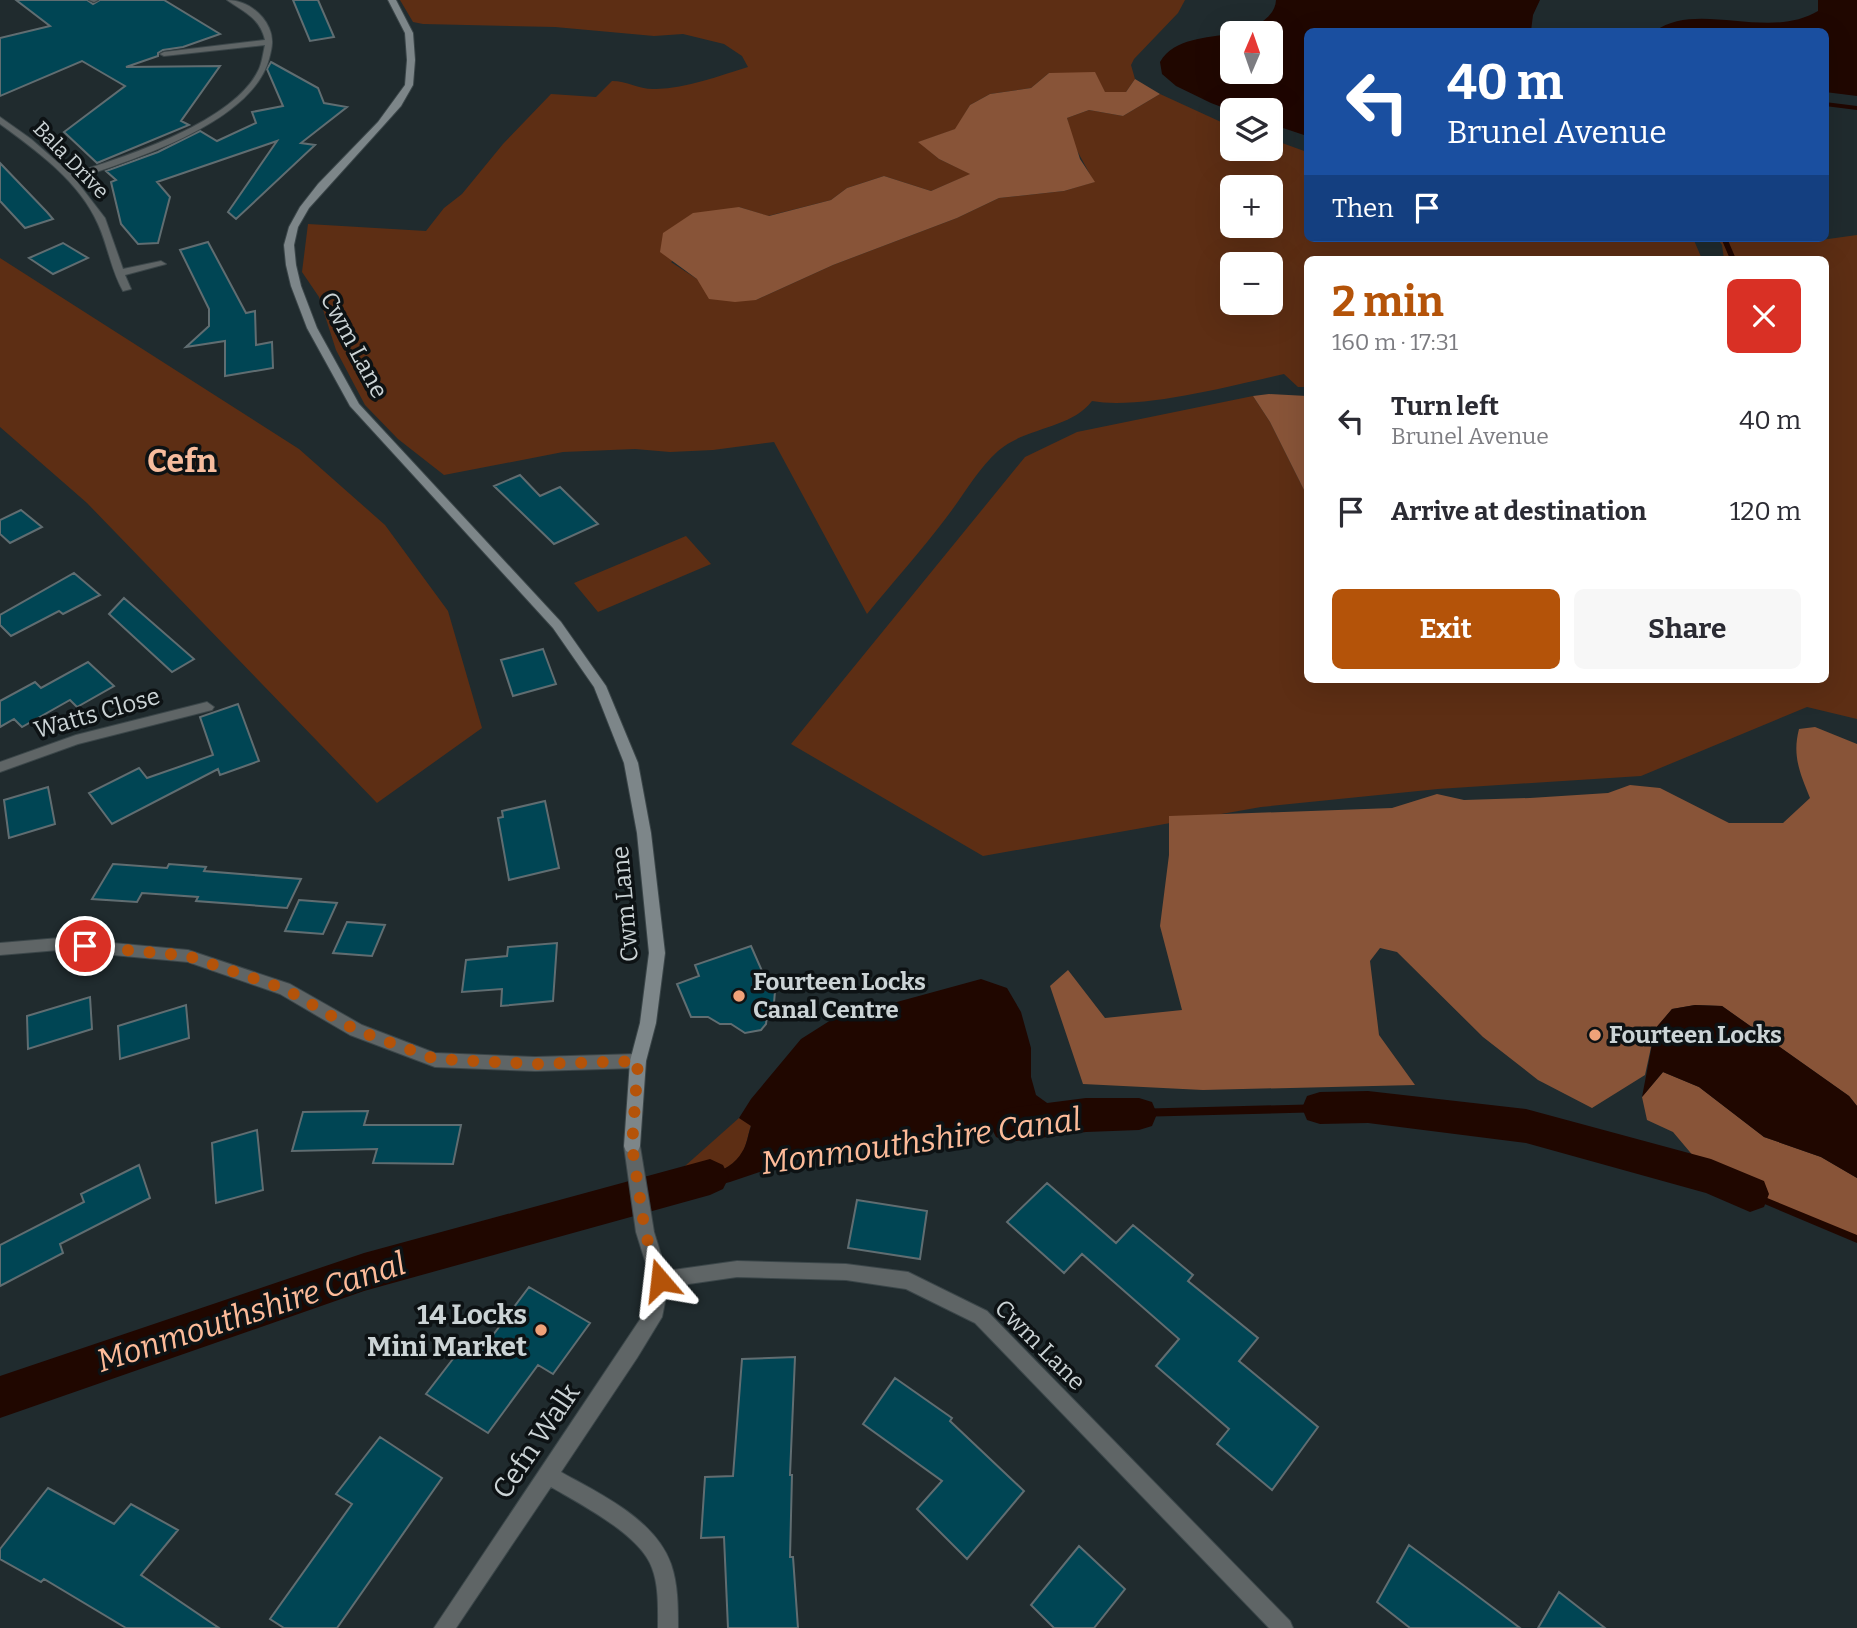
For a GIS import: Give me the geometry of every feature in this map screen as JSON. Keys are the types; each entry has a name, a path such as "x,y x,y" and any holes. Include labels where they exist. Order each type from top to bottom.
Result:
{"street":[{"path":"68,178 167,143 218,115 257,77 267,62 269,43 265,26 259,17 231,0"},
{"name":"Cwm Lane","path":"392,0 409,30 410,83 387,118 303,210 289,242 292,272 332,366 355,406 557,625 600,686 631,763 644,833 657,953 648,1023 638,1061 632,1146 643,1222 660,1280 737,1269 846,1272 908,1280 981,1317 1283,1628"},
{"path":"164,54 269,43"},
{"path":"167,66 175,53"},
{"name":"Bala Drive","path":"0,120 28,140 93,206 101,220 126,289"},
{"path":"119,273 161,264"},
{"name":"Watts Close","path":"0,767 76,740 207,707"},
{"path":"0,949 59,944 188,956 285,989 356,1030 435,1059 535,1064 638,1061"},
{"name":"Cefn Walk","path":"444,1628 656,1311 660,1280"},
{"path":"548,1475 639,1534 659,1559 668,1609 668,1628"}],"shaded area":[{"path":"400,0 1185,0 1178,13 1134,59 1131,65 1135,79 1126,92 1105,92 1049,73 1031,88 990,94 970,105 956,129 919,142 939,159 971,174 931,191 884,176 847,188 831,200 768,216 739,207 671,262 697,279 756,300 833,265 957,218 999,198 1064,191 1094,182 1073,143 1067,118 1089,110 1123,116 1160,94 1220,122 1220,161 1283,161 1283,143 1304,151 1304,242 1695,242 1701,256 1304,256 1304,387 1298,387 1284,374 1161,399 1112,403 1092,401 1072,417 1009,443 983,466 936,530 867,614 774,442 713,450 563,452 444,475 398,439 365,405 336,350 319,297 302,272 308,224 426,231 444,208 462,194 503,144 551,94 596,97 612,81 650,89 668,88 703,81 748,67 742,56 724,44 683,34 654,36 555,27 423,24 413,22"},
{"path":"1276,0 1540,0 1533,15 1531,28 1304,28 1304,135 1283,128 1283,98 1220,98 1220,106 1176,86 1162,74 1160,62 1174,48 1192,40 1220,35 1220,84 1283,84 1283,21 1262,21 1271,13"},
{"path":"1818,0 1857,0 1857,96 1829,92 1829,28 1661,28 1672,22 1692,19 1777,22 1798,19 1818,11"},
{"path":"1095,72 1105,92 1126,92 1135,79 1160,94 1123,116 1089,110 1067,118 1080,159 1095,182 1064,191 999,198 957,218 833,265 756,300 735,302 709,299 697,279 660,252 663,233 693,213 739,207 769,216 831,200 847,188 884,176 931,191 970,174 939,159 918,142 955,129 970,105 990,94 1031,88 1049,73"},
{"path":"1857,235 1857,719 1807,707 1641,776 1438,789 1261,807 983,856 791,744 1025,457 1077,432 1253,396 1270,422 1304,490 1304,683 1829,683 1829,256 1724,256 1720,242 1829,242 1829,239"},
{"path":"0,258 299,449 385,525 448,611 482,728 377,803 87,503 0,427"},
{"path":"1253,396 1304,396 1304,490 1270,422"},
{"path":"686,536 711,564 598,612 574,583"},
{"path":"1815,727 1857,744 1857,1106 1849,1096 1722,1006 1695,1005 1672,1009 1655,1029 1645,1075 1592,1108 1538,1080 1483,1037 1397,952 1380,948 1370,961 1379,1035 1415,1085 1203,1090 1083,1084 1050,986 1068,970 1105,1018 1182,1010 1160,926 1169,855 1169,816 1392,808 1437,794 1464,800 1530,798 1608,793 1630,785 1660,788 1729,823 1783,823 1810,798 1800,772 1796,748 1799,729"},
{"path":"981,979 1007,988 1021,1012 1031,1048 1031,1077 1036,1095 1050,1105 1050,1123 866,1147 795,1160 730,1182 671,1197 667,1182 709,1175 736,1160 745,1146 751,1126 739,1118 751,1099 801,1039 831,1020"},
{"path":"1695,1005 1722,1006 1849,1096 1857,1106 1857,1178 1821,1157 1764,1137 1699,1087 1663,1072 1642,1097 1655,1029 1672,1009"},
{"path":"1663,1072 1699,1087 1764,1137 1821,1157 1857,1178 1857,1238 1711,1177 1673,1132 1647,1120 1642,1097"},
{"path":"1362,1103 1365,1111 1095,1118 1094,1110"},
{"path":"739,1118 751,1125 743,1152 737,1160 709,1175 667,1182"},
{"path":"1711,1175 1857,1235 1857,1243 1710,1181"},
{"path":"596,1204 597,1211 488,1239 487,1234"}],"building":[{"path":"16,0 87,0 93,4 100,0 164,0 220,34 183,47 163,50 158,56 126,67 220,66 181,121 189,125 97,163 64,132 125,86 82,61 0,96 0,38 50,26"},
{"path":"293,0 318,0 334,37 310,41"},
{"path":"271,62 318,88 324,103 347,107 301,143 315,145 236,219 228,212 277,141 157,182 170,197 158,243 138,244 121,224 111,182 116,180 106,171 158,152 200,131 217,141 256,123 252,112 283,106 267,69"},
{"path":"0,163 53,219 25,228 0,201"},
{"path":"208,242 246,313 255,311 256,345 272,342 273,368 225,376 225,341 186,347 209,326 209,309 180,250"},
{"path":"63,243 88,258 53,274 29,258"},
{"path":"520,475 540,496 560,487 598,524 554,544 494,486"},
{"path":"21,510 42,527 10,543 0,534 0,520"},
{"path":"74,573 100,595 63,614 59,611 11,636 0,625 0,615"},
{"path":"124,598 194,659 172,672 109,614"},
{"path":"543,649 556,684 513,696 501,660"},
{"path":"88,662 114,686 77,707 70,700 22,727 14,719 0,727 0,701 35,682 41,688"},
{"path":"238,704 259,761 220,775 218,769 112,824 89,793 139,768 147,778 213,755 200,717"},
{"path":"48,787 55,824 9,838 4,800"},
{"path":"545,801 559,868 509,880 498,818 503,817 502,811"},
{"path":"113,864 167,868 169,864 206,867 204,871 301,879 287,908 196,901 198,897 142,893 137,902 92,899"},
{"path":"299,900 337,903 323,934 285,931"},
{"path":"347,922 385,925 372,956 333,953"},
{"path":"557,943 553,1001 501,1006 502,989 462,992 466,960 507,956 508,947"},
{"path":"751,946 769,987 775,991 774,1003 768,1008 766,1024 761,1030 745,1033 731,1024 720,1024 708,1017 691,1017 677,984 699,976 695,965"},
{"path":"90,997 92,1029 28,1049 27,1016"},
{"path":"186,1005 189,1038 120,1059 118,1026"},
{"path":"368,1111 364,1125 461,1125 453,1164 373,1163 377,1149 292,1151 303,1112"},
{"path":"257,1130 263,1190 216,1203 212,1143"},
{"path":"139,1165 150,1198 60,1244 63,1253 0,1286 0,1245 84,1202 81,1194"},
{"path":"1047,1183 1116,1243 1133,1225 1193,1275 1188,1281 1258,1338 1239,1361 1318,1427 1272,1490 1217,1444 1229,1429 1156,1366 1179,1339 1082,1254 1064,1273 1007,1222"},
{"path":"857,1200 927,1211 920,1259 848,1248"},
{"path":"529,1287 590,1323 553,1374 538,1365 488,1433 426,1394 466,1342 481,1351"},
{"path":"795,1357 790,1557 793,1557 798,1628 728,1628 724,1537 701,1538 705,1477 733,1476 742,1359"},
{"path":"895,1378 952,1418 950,1421 1024,1491 967,1559 917,1509 942,1481 863,1424"},
{"path":"380,1437 442,1478 337,1628 284,1628 270,1619 352,1504 336,1494"},
{"path":"48,1488 114,1524 131,1504 178,1530 141,1575 219,1628 126,1628 44,1579 41,1582 0,1559 0,1549"},
{"path":"1409,1545 1520,1628 1410,1628 1377,1602"},
{"path":"1079,1546 1125,1589 1094,1628 1054,1628 1031,1605"},
{"path":"1559,1592 1605,1628 1538,1628"}],"waterway":[{"path":"1829,104 1857,108"},
{"path":"1726,242 1732,256"},
{"name":"Monmouthshire Canal","path":"1320,1108 1368,1107 1526,1126 1711,1177 1750,1194"},
{"name":"Monmouthshire Canal","path":"1009,1125 1086,1115 1139,1114"},
{"name":"Monmouthshire Canal","path":"0,1397 364,1272 710,1177"}],"place":[{"name":"Fourteen Locks Canal Centre","path":"739,996"},
{"name":"Fourteen Locks","path":"1595,1035"},
{"name":"14 Locks Mini Market","path":"541,1330"}],"district":[{"name":"Cefn","path":"182,461"}],"route":[{"path":"85,946 188,956 285,989 356,1030 435,1059 535,1064 638,1061 632,1146 645,1232 660,1280"}]}
